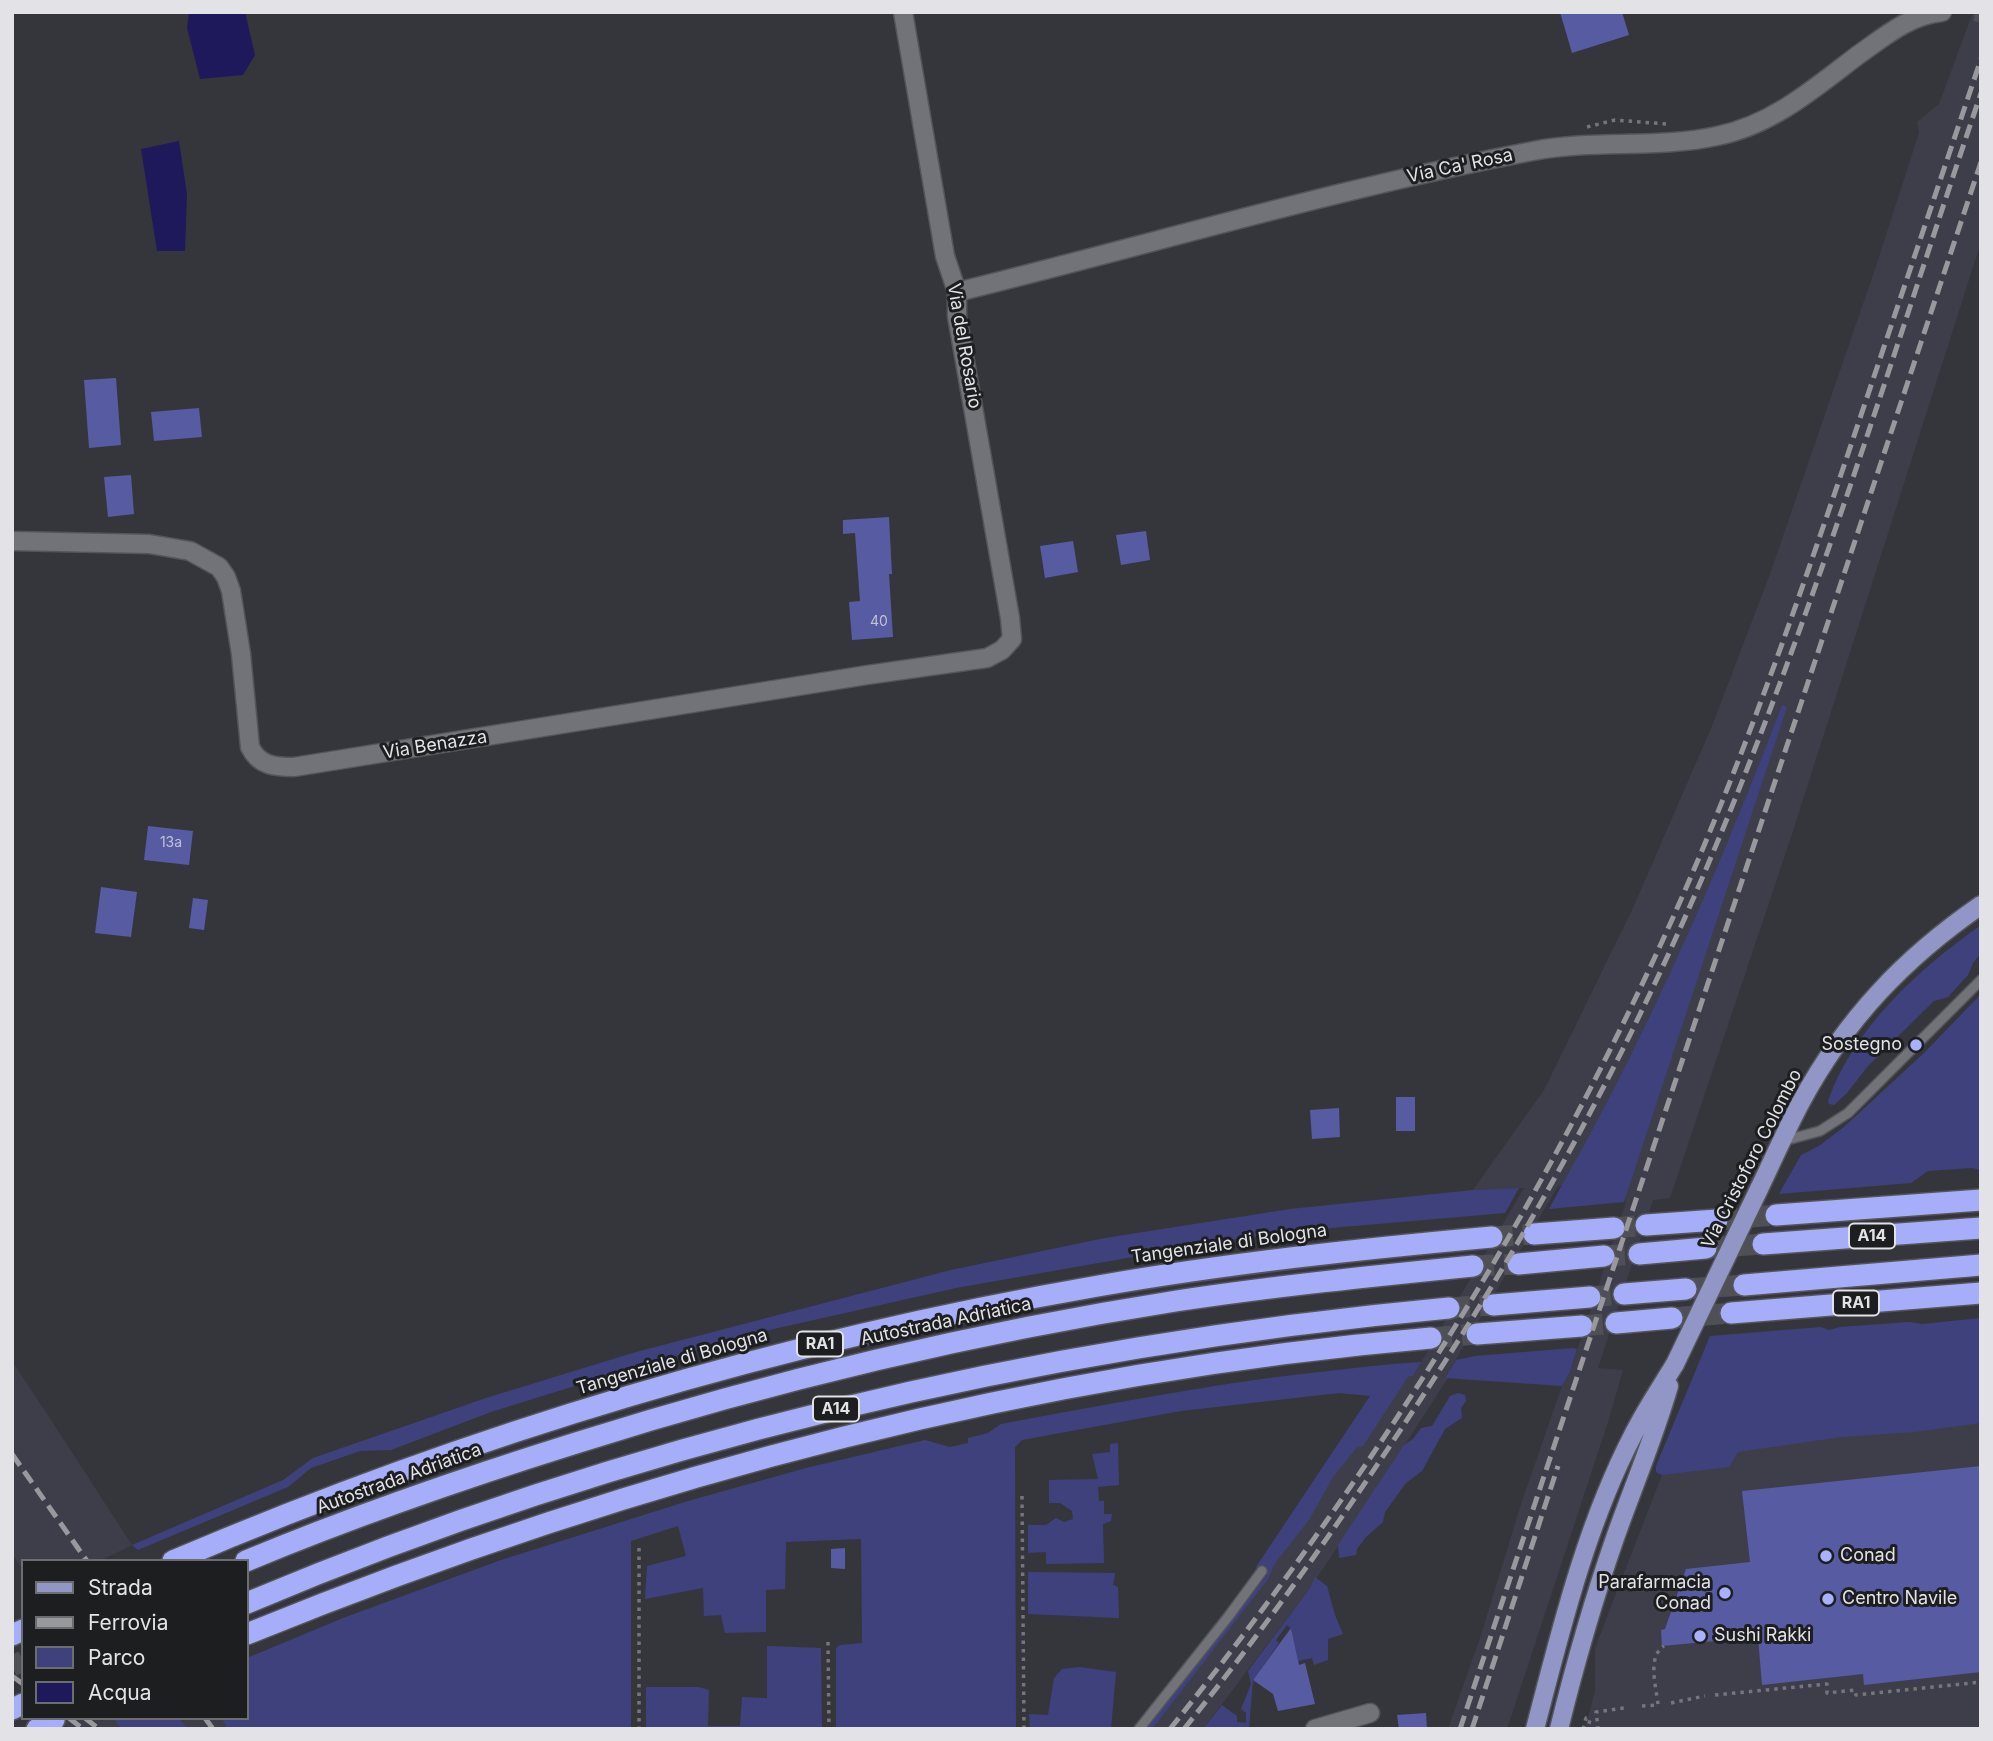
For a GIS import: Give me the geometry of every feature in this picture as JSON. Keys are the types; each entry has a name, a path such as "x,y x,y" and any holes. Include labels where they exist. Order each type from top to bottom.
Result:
{"highway":[{"path":"1776,1215 1981,1199"},
{"path":"1646,1225 1717,1220"},
{"path":"1534,1234 1614,1228"},
{"name":"A14","path":"1763,1244 1981,1228"},
{"name":"Tangenziale di Bologna","path":"178,1559 278,1517 468,1448 614,1401 778,1354 989,1307 1124,1282 1359,1249 1493,1237"},
{"path":"1639,1254 1706,1248"},
{"path":"1518,1264 1604,1256"},
{"name":"A14","path":"1744,1284 1981,1265"},
{"name":"Autostrada Adriatica","path":"248,1560 406,1499 531,1457 729,1397 860,1364 996,1334 1176,1301 1473,1266"},
{"path":"1624,1294 1686,1289"},
{"name":"RA1","path":"1731,1313 1980,1293"},
{"path":"1493,1305 1590,1297"},
{"name":"A14","path":"248,1603 421,1535 557,1489 690,1448 837,1409 1027,1368 1177,1342 1270,1327 1449,1308"},
{"path":"1616,1323 1672,1318"},
{"path":"1477,1334 1582,1326"},
{"path":"248,1634 426,1564 564,1516 815,1444 967,1409 1115,1380 1274,1356 1431,1338"}],"main road":[{"name":"Via Cristoforo Colombo","path":"1535,1729 1570,1598 1608,1492 1634,1433 1675,1364 1782,1142 1821,1068 1875,995 1924,946 1981,905"},
{"name":"Via Cristoforo Colombo","path":"1559,1729 1587,1622 1615,1537 1661,1416 1675,1364"}],"street":[{"name":"Via del Rosario","path":"903,12 945,256 957,292 957,316 995,524 1012,639"},
{"name":"Via Ca' Rosa","path":"957,292 1432,170 1538,150 1717,136 1767,119 1895,28 1915,18 1942,12"},
{"name":"Via Benazza","path":"12,541 149,544 190,551 219,567 231,591 241,654 250,747 255,756 263,762 281,767 867,674 987,658 1002,650 1012,639"},
{"path":"1314,1729 1370,1713"}],"lane":[{"path":"1782,1142 1820,1131 1848,1113 1981,981"},
{"path":"1139,1729 1262,1571"}],"path":[{"path":"1588,126 1626,120 1671,125"},
{"path":"1022,1496 1024,1729"},
{"path":"639,1548 639,1729"},
{"path":"828,1642 829,1729"},
{"path":"1642,1706 1659,1704 1654,1659 1656,1652 1664,1646"},
{"path":"1715,1695 1826,1684 1827,1693 1855,1690 1856,1695 1981,1682"},
{"path":"1671,1703 1705,1696"},
{"path":"1597,1728 1596,1712 1625,1708"}],"shaded area":[{"path":"1973,12 1981,12 1981,242 1793,831 1670,1198 1653,1200 1598,1368 1623,1370 1507,1729 1448,1729 1481,1635 1521,1504 1562,1386 1570,1372 1625,1205 1627,1189 1602,1183 1558,1186 1445,1378 1448,1378 1371,1497 1310,1588 1203,1729 1146,1729 1267,1575 1256,1567 1408,1377 1413,1376 1524,1188 1473,1190 1544,1090 1633,908 1712,726 1770,574 1874,272 1919,133 1917,122 1939,104"},
{"path":"1981,1336 1981,1729 1585,1729 1595,1691 1595,1648 1662,1475"},
{"path":"12,1361 132,1545 104,1559 21,1559 21,1567 12,1554"},
{"path":"248,1660 286,1729 70,1729 59,1720 248,1720"}],"green space":[{"path":"1782,705 1787,707 1624,1202 1549,1209 1618,1081 1669,975 1747,796"},
{"path":"1981,925 1981,953 1968,975 1948,997 1934,1001 1868,1066 1847,1093 1834,1105 1829,1104 1839,1074 1871,1025 1934,961"},
{"path":"1981,994 1981,1170 1972,1168 1928,1171 1911,1183 1779,1194 1801,1155 1819,1146 1845,1126 1924,1053"},
{"path":"1519,1188 1505,1213 1296,1231 1224,1241 956,1288 765,1331 639,1366 491,1412 391,1450 360,1451 311,1468 288,1487 138,1550 132,1545 283,1480 313,1458 486,1398 636,1352 951,1270 1105,1238 1290,1209 1473,1190"},
{"path":"1981,1318 1981,1423 1915,1432 1841,1437 1738,1452 1729,1467 1662,1475 1656,1472 1656,1466 1710,1336"},
{"path":"1577,1349 1570,1372 1562,1386 1445,1378 1456,1360"},
{"path":"1421,1362 1413,1376 1408,1377 1363,1446 1357,1447 1333,1477 1309,1520 1275,1563 1268,1579 1152,1729 1146,1729 1267,1575 1256,1567 1370,1396 1339,1393 1181,1411 1022,1440 1015,1447 1016,1729 836,1729 836,1648 840,1645 862,1643 861,1539 786,1542 785,1589 766,1590 766,1632 725,1633 721,1615 704,1616 703,1588 645,1599 647,1566 686,1556 678,1526 631,1541 631,1729 227,1729 223,1720 248,1720 248,1658 343,1618 501,1560 688,1501 806,1468 925,1440 950,1447 968,1443 968,1438 988,1433 1001,1424 1232,1383"},
{"path":"1458,1393 1465,1395 1466,1401 1461,1408 1462,1418 1445,1429 1422,1471 1406,1483 1385,1512 1383,1522 1366,1537 1356,1555 1339,1558 1338,1545 1404,1445 1413,1439 1421,1428 1432,1426 1450,1396"},
{"path":"1118,1443 1119,1485 1098,1487 1099,1501 1104,1501 1104,1514 1112,1514 1111,1521 1103,1524 1104,1563 1046,1564 1046,1552 1028,1553 1028,1525 1046,1525 1056,1518 1064,1522 1073,1519 1072,1511 1060,1503 1049,1503 1049,1480 1098,1479 1092,1454 1110,1452 1110,1444"},
{"path":"1028,1572 1115,1573 1113,1585 1118,1587 1119,1618 1028,1614"},
{"path":"1315,1577 1327,1586 1343,1634 1328,1639 1328,1660 1314,1665 1312,1658 1298,1661 1291,1628 1287,1625 1276,1640 1279,1643 1253,1680 1249,1729 1203,1729 1222,1705 1237,1716 1237,1722 1246,1723 1246,1713 1241,1709 1251,1684 1248,1671 1310,1588"},
{"path":"767,1646 821,1648 822,1729 646,1729 646,1687 699,1687 709,1690 708,1726 740,1726 742,1697 767,1698"},
{"path":"1079,1667 1116,1672 1111,1729 1030,1729 1029,1714 1048,1715 1054,1678 1062,1669"},
{"path":"115,1720 180,1720 188,1729 122,1729"}],"water":[{"path":"189,12 245,12 255,55 243,75 200,79 187,28"},
{"path":"179,141 187,194 185,251 157,251 141,149"}],"building":[{"path":"1560,12 1622,12 1629,35 1572,53"},
{"path":"116,378 121,445 89,448 84,380"},
{"path":"199,408 202,437 154,441 151,412"},
{"path":"131,475 134,514 108,517 104,477"},
{"path":"889,517 893,637 852,640 849,602 860,601 855,533 843,534 843,520"},
{"path":"1146,531 1150,560 1121,565 1116,535"},
{"path":"1073,541 1078,572 1045,578 1040,546"},
{"path":"148,826 193,831 189,865 144,860"},
{"path":"101,887 137,892 131,937 95,933"},
{"path":"193,898 208,900 204,930 189,928"},
{"path":"1396,1097 1415,1097 1415,1131 1396,1131"},
{"path":"1339,1108 1340,1137 1312,1139 1310,1110"},
{"name":"Centro Navile","path":"1981,1466 1981,1672 1864,1685 1863,1674 1762,1685 1758,1637 1662,1646 1661,1630 1665,1629 1686,1569 1750,1562 1742,1491"},
{"path":"845,1548 845,1569 831,1568 831,1549"},
{"path":"1291,1628 1299,1665 1305,1663 1315,1704 1278,1711 1273,1694 1253,1680"},
{"path":"1426,1713 1427,1729 1399,1729 1397,1715"}],"tunnel":[{"path":"1975,12 1981,13"},
{"path":"1717,1220 1776,1215"},
{"path":"1614,1228 1646,1225"},
{"path":"1492,1237 1534,1234"},
{"path":"1706,1248 1763,1244"},
{"path":"1604,1256 1639,1254"},
{"path":"1473,1266 1518,1264"},
{"path":"1686,1289 1744,1285"},
{"path":"1590,1297 1624,1294"},
{"path":"1449,1308 1493,1305"},
{"path":"1672,1318 1731,1313"},
{"path":"1582,1326 1616,1323"},
{"path":"1431,1338 1477,1334"},
{"path":"12,1666 21,1662"}],"railway":[{"path":"1170,1729 1308,1547 1435,1358 1495,1261 1551,1162 1654,959 1710,832 1784,638 1981,59"},
{"path":"1184,1729 1298,1579 1441,1368 1543,1199 1635,1025 1710,860 1795,644 1981,93"},
{"path":"1460,1729 1981,162"},
{"path":"12,1454 86,1559"},
{"path":"1472,1729 1558,1466"},
{"path":"12,1676 21,1683"},
{"path":"72,1720 83,1729"},
{"path":"88,1720 99,1729"},
{"path":"206,1720 213,1729"}],"place":[{"name":"Sostegno","path":"1916,1045"},
{"name":"Conad","path":"1826,1556"},
{"name":"Parafarmacia Conad","path":"1725,1593"},
{"name":"Centro Navile","path":"1828,1599"},
{"name":"Sushi Rakki","path":"1700,1636"}]}
